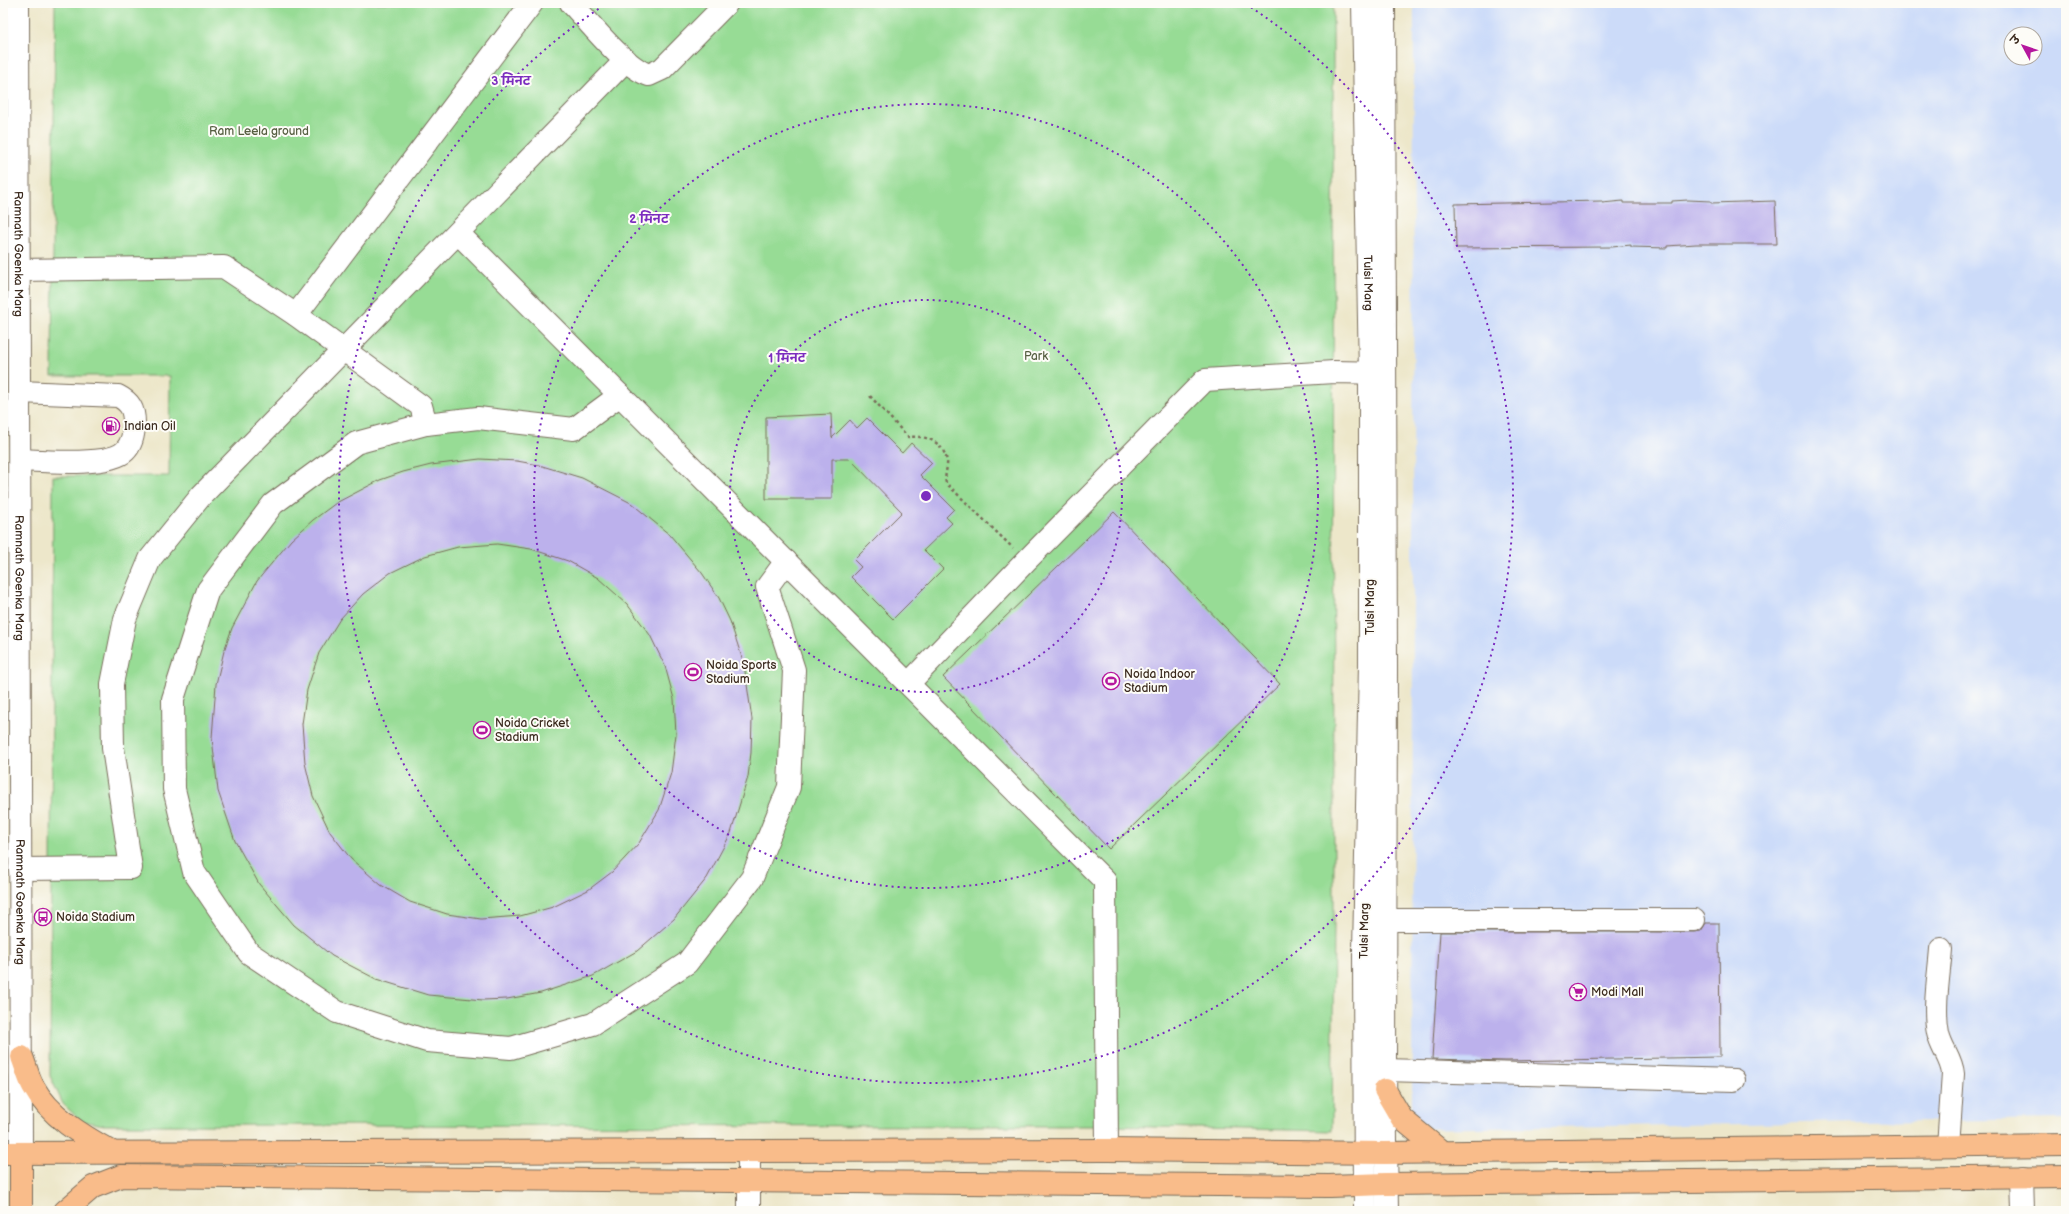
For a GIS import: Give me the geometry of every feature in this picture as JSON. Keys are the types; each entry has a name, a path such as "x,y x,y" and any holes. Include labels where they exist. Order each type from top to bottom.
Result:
{"main road":[{"path":"22,1057 33,1087 48,1106 80,1134 114,1152"},
{"path":"1385,1080 1402,1119 1442,1152"},
{"path":"21,1211 12,1176 12,1153 1107,1150 1375,1153 2066,1145"},
{"path":"65,1211 94,1187 121,1176 1321,1186 1386,1184 2023,1194 2066,1177"}],"street":[{"name":"Ramnath Goenka Marg","path":"12,1153 22,1057 20,869 11,498 20,460 18,3"},
{"path":"296,315 532,3"},
{"path":"571,3 626,60 638,71 649,75 662,69 727,3"},
{"name":"Tulsi Marg","path":"1363,3 1377,373 1386,674 1384,920 1385,1080 1375,1153 1364,1185 1364,1211"},
{"name":"Tulsi Marg","path":"1384,3 1364,950 1375,1153 1386,1184 1386,1211"},
{"path":"20,869 131,868 113,748 112,684 125,618 150,559 201,496 626,60"},
{"path":"458,233 1105,881 1107,1150"},
{"path":"19,270 224,267 296,315 421,406 426,424"},
{"path":"909,683 1026,561 1205,380 1334,372 1377,373"},
{"path":"20,392 118,396 129,403 134,414 134,432 130,443 125,451 118,457 102,461 20,460"},
{"path":"620,395 574,429 478,418 426,424 356,443 273,504 208,590 173,698 174,789 194,872 249,953 337,1012 427,1041 511,1048 593,1024 687,964 752,878 790,787 794,670 767,587 786,560"},
{"path":"1384,920 1694,920"},
{"path":"1941,949 1937,1014 1938,1032 1941,1043 1952,1065 1953,1074 1948,1146"},
{"path":"1385,1080 1734,1080"},
{"path":"749,1152 749,1211"}],"path":[{"path":"870,396 908,437 930,438 942,447 948,462 944,474 946,483 1026,561"}],"shaded area":[{"path":"1414,3 2066,3 2066,1119 1412,1129"}],"green space":[{"name":"Noida Sports Stadium","path":"55,3 1333,3 1334,923 1332,1131 1107,1126 104,1125 81,1121 63,1104 50,1076 53,476 169,476 170,376 52,376"}],"building":[{"path":"1602,201 1602,203 1623,201 1623,203 1672,203 1672,201 1711,201 1711,203 1775,201 1777,244 1696,244 1667,246 1667,248 1631,247 1631,245 1612,247 1456,248 1455,204"},
{"path":"831,414 832,438 850,420 857,428 867,418 902,453 911,443 932,463 920,475 954,509 946,517 952,523 924,550 943,569 893,619 851,577 861,567 854,560 902,512 850,459 832,459 832,499 766,499 766,417"},
{"path":"480,459 517,461 539,465 582,478 631,503 670,535 702,573 719,598 730,621 744,664 752,719 751,753 748,777 731,833 707,878 674,919 637,951 593,976 541,993 507,999 483,1000 428,995 376,979 332,956 294,925 259,884 235,841 218,791 212,738 216,684 224,651 232,628 257,581 291,540 313,520 336,503 380,480 431,465","holes":["497,544 531,549 568,561 598,578 627,604 650,635 665,666 674,699 676,734 671,773 659,810 639,843 612,872 588,890 553,907 520,916 481,919 447,914 410,902 381,885 351,859 330,832 313,796 305,763 302,724 307,690 319,653 340,619 363,594 390,573 425,556 458,547"]},
{"name":"Noida Indoor Stadium","path":"1114,512 1280,684 1109,849 943,677"},
{"name":"Modi Mall","path":"1706,923 1719,923 1720,1057 1506,1061 1432,1059 1440,932 1694,932 1701,931"}],"place":[{"name":"Indian Oil","path":"111,426"},
{"name":"Noida Sports Stadium","path":"693,672"},
{"name":"Noida Indoor Stadium","path":"1111,681"},
{"name":"Noida Cricket Stadium","path":"482,730"},
{"name":"Noida Stadium","path":"43,917"},
{"name":"Modi Mall","path":"1578,992"}],"park label":[{"name":"Ram Leela ground","path":"259,131"},
{"name":"Park","path":"1036,356"}]}
